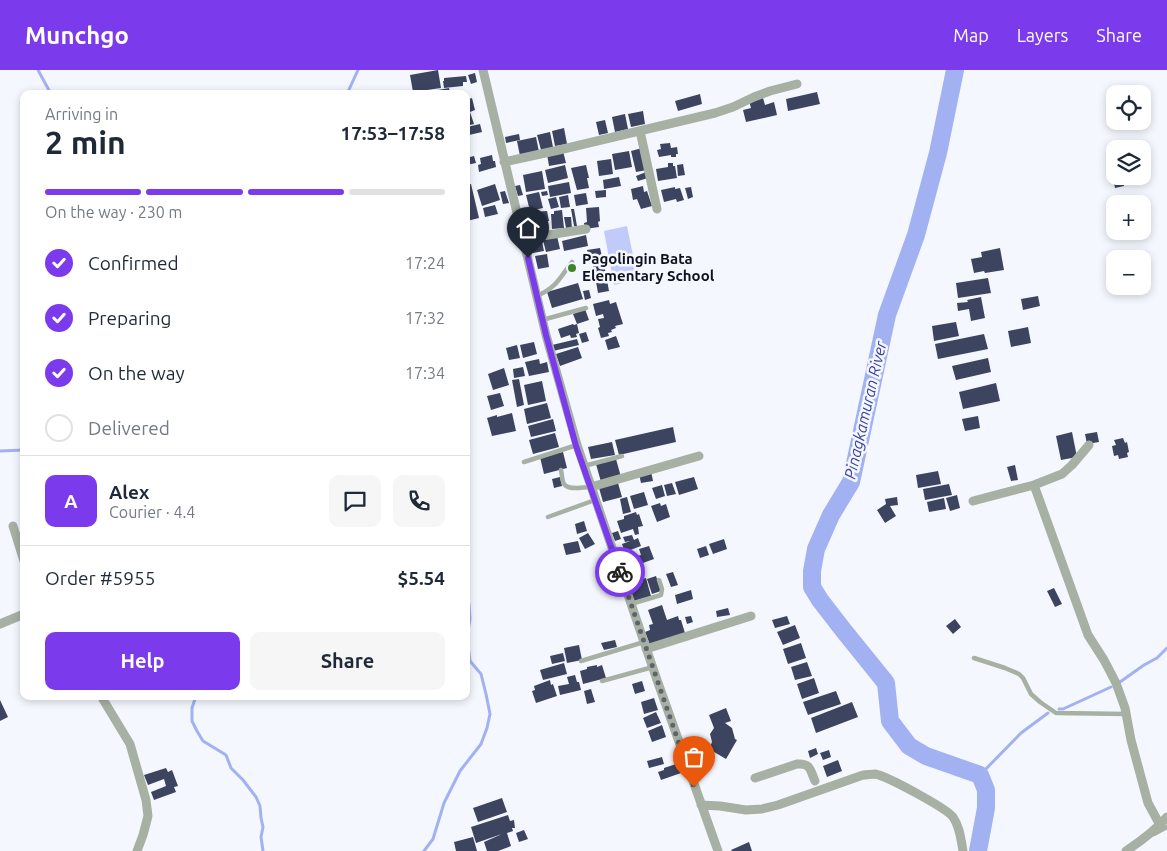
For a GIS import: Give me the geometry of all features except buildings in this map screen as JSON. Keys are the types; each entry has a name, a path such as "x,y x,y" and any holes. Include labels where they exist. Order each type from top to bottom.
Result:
{"street":[{"path":"483,70 542,320 576,446 718,851"},
{"path":"504,162 715,113 733,107 754,96 797,84"},
{"path":"640,131 657,209"},
{"path":"523,239 586,229"},
{"path":"973,501 1034,485 1062,474 1089,445"},
{"path":"591,486 699,456"},
{"path":"1034,485 1088,635 1116,683 1126,714 1148,802 1164,826"},
{"path":"12,526 20,549"},
{"path":"0,624 20,616"},
{"path":"645,645 751,616"},
{"path":"103,700 130,744 146,800 148,816 137,851"},
{"path":"755,778 804,763 808,765 817,786"},
{"path":"701,805 746,810 762,809 778,805 817,786 875,774 899,784 945,810 953,817 958,827 963,851"},
{"path":"1126,851 1164,826 1167,817"}],"lane":[{"path":"537,296 555,285 572,262"},
{"path":"542,320 586,308"},
{"path":"524,462 576,446"},
{"path":"584,466 622,456"},
{"path":"561,470 564,484 567,486 572,488 591,486"},
{"path":"548,517 595,500"},
{"path":"631,604 661,595 662,589 659,580"},
{"path":"581,661 645,645"},
{"path":"974,658 1019,674 1031,694 1056,713 1126,714"},
{"path":"602,681 653,667"}],"shaded area":[{"path":"627,226 638,280 614,285 604,231"}],"waterway":[{"path":"38,70 49,90"},
{"path":"349,90 358,70"},
{"name":"Pinagkamuran River","path":"955,70 938,153 916,235 887,315 851,482 831,515 816,549 812,571 812,587 820,600 886,683 890,721 909,746 926,756 980,775 986,790 986,808 978,851"},
{"path":"0,451 20,450"},
{"path":"1120,682 1157,658 1167,648"},
{"path":"424,851 433,839 444,803 460,771 481,744 487,728 490,714 481,674 470,661"},
{"path":"1059,709 1063,709 1111,687"},
{"path":"195,700 192,708 192,721 203,741 226,755 231,768 256,797 260,806 263,827 261,837 263,851"},
{"path":"980,775 1021,733 1048,713"}],"way so far":[{"path":"620,572 694,787"}],"place":[{"name":"Pagolingin Bata Elementary School","path":"572,268"}],"route":[{"path":"528,258 546,335 576,446 620,572"}]}
